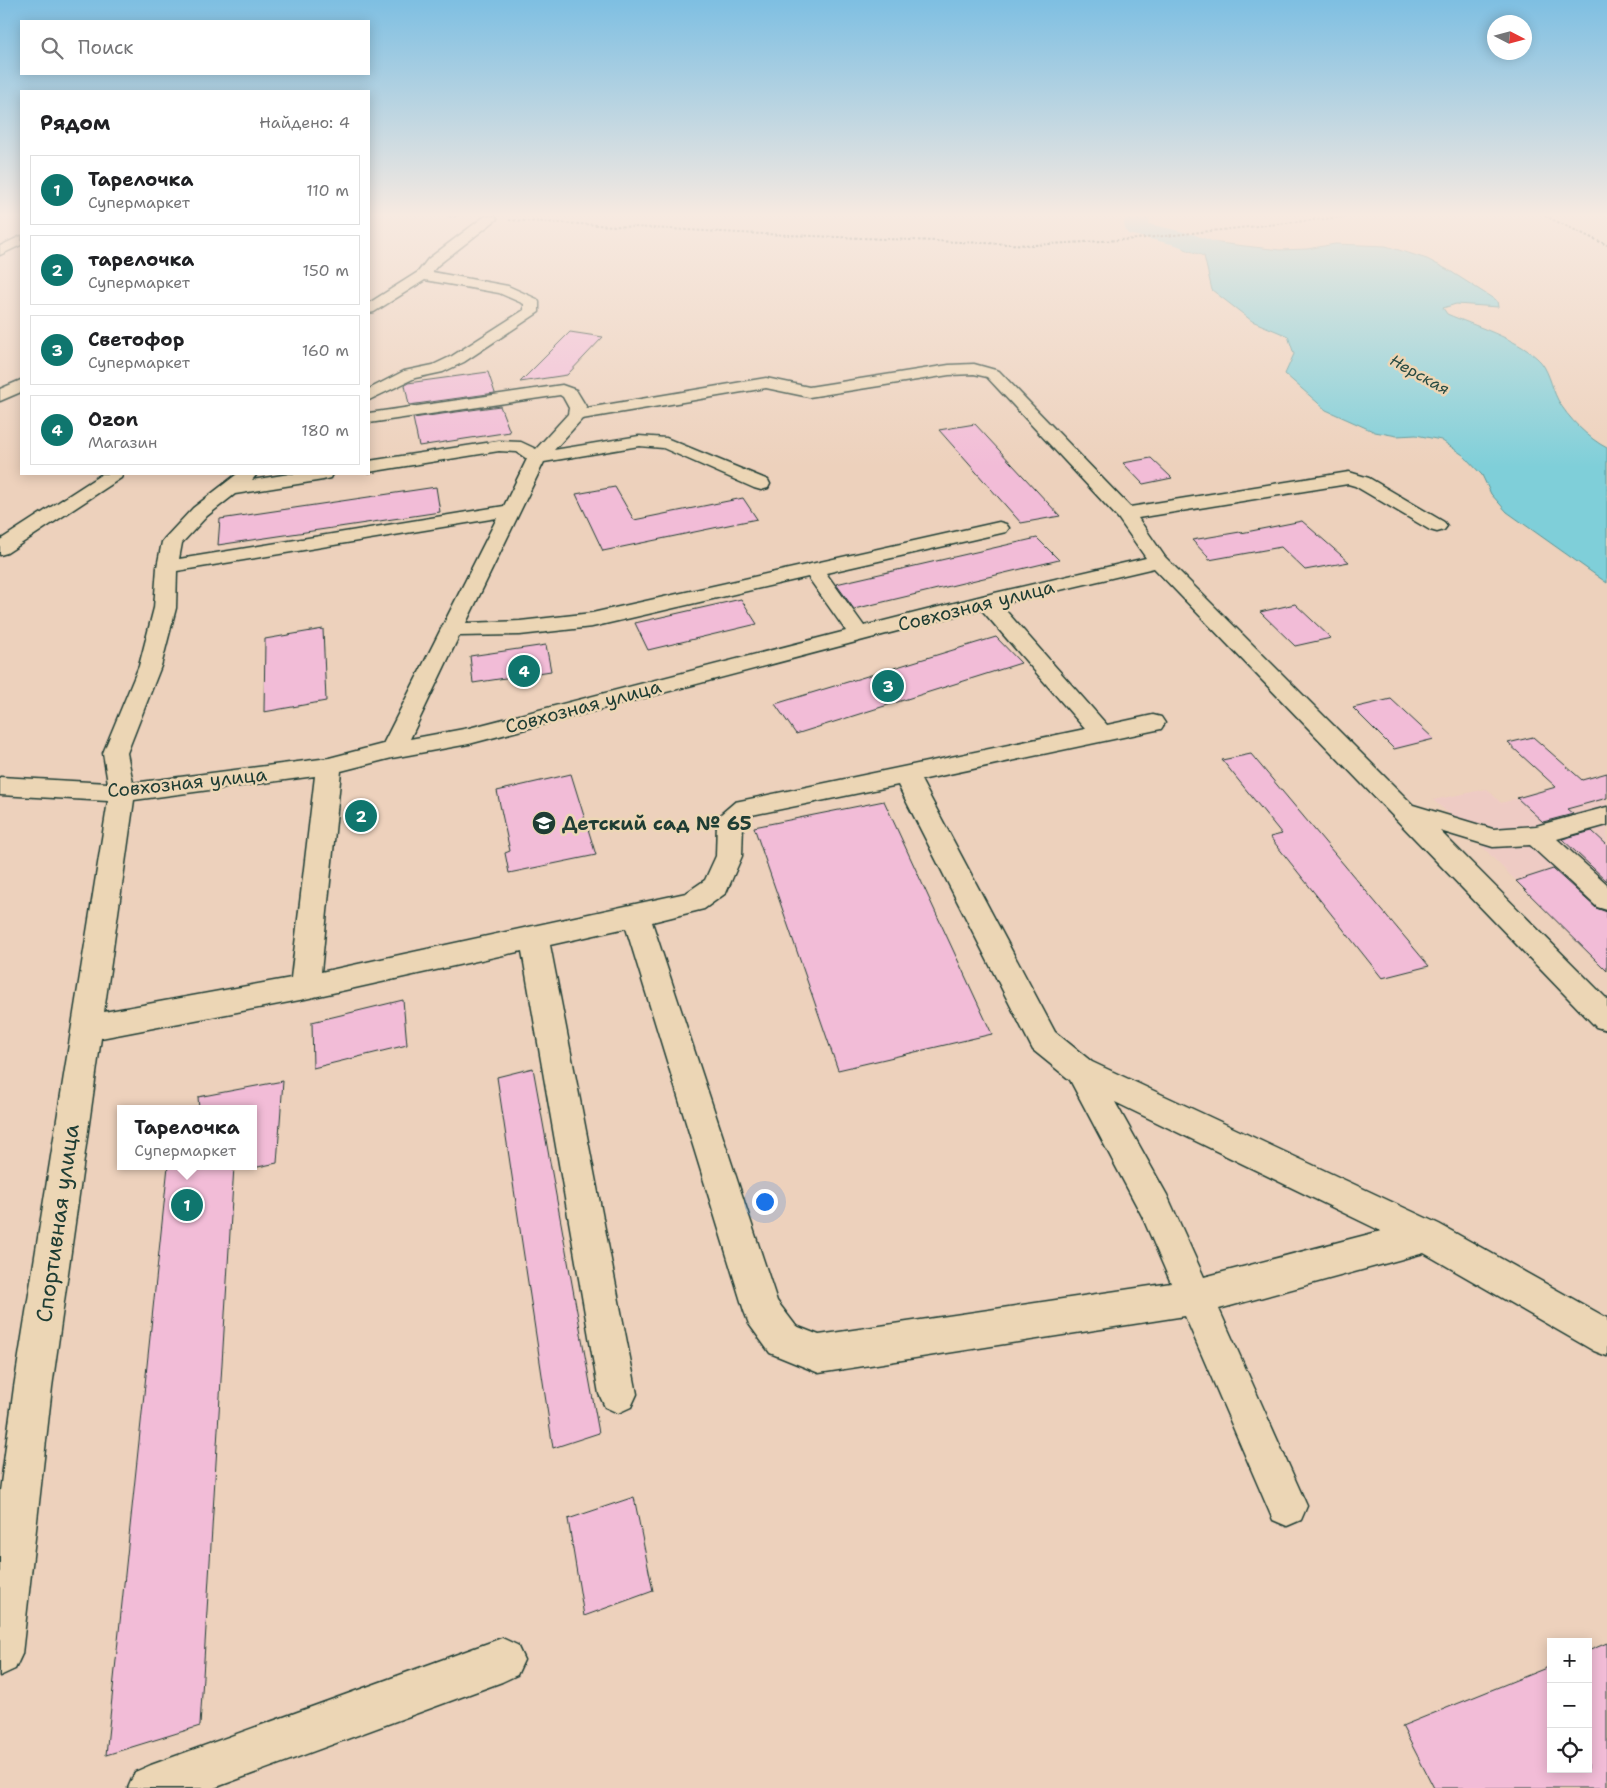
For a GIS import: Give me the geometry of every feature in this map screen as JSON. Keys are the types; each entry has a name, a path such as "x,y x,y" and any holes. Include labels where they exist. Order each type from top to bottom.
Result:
{"street":[{"path":"370,308 384,299"},
{"path":"370,394 410,374 437,369 458,359 531,312 532,302 526,299"},
{"path":"576,415 766,383 782,386 794,392 809,392 950,370 974,370 993,374 1125,514 1158,561 1607,1018"},
{"path":"0,396 20,386"},
{"path":"370,418 562,390 570,394 578,408 576,415 538,458 392,750"},
{"path":"370,466 499,446 521,447 538,458 639,441 666,443 761,484"},
{"path":"0,549 112,475"},
{"name":"Спортивная улица","path":"0,1654 33,1387 122,793 115,753 150,666 165,608 167,567 172,542 200,512 247,475"},
{"path":"229,489 317,475"},
{"path":"1125,514 1349,478 1362,482 1437,526"},
{"path":"167,567 512,510"},
{"path":"452,630 520,628 592,620 999,528"},
{"name":"Совхозная улица","path":"0,786 122,793 329,766 392,750 469,736 986,601 1158,561"},
{"path":"814,570 859,634"},
{"path":"986,601 1102,734"},
{"path":"86,1028 305,987 694,902 716,886 729,856 730,821 744,808 1153,723"},
{"path":"305,987 329,766"},
{"path":"905,774 1044,1041 1081,1070 1427,1236 1607,1338"},
{"path":"1400,809 1493,838 1536,835 1602,823"},
{"path":"1536,835 1607,900"},
{"path":"636,914 762,1311 783,1340 819,1354 1195,1297 1427,1236"},
{"path":"534,937 618,1394"},
{"path":"1081,1070 1155,1206 1287,1506"},
{"path":"152,1788 502,1660"}],"shaded area":[{"path":"1607,773 1607,971 1492,857 1468,830 1433,800 1487,789 1501,803"}],"water":[{"name":"Нерская","path":"1224,299 1495,299 1497,301 1498,307 1456,304 1443,308 1447,314 1518,344 1537,358 1547,372 1558,400 1567,413 1579,427 1607,448 1607,583 1507,512 1491,494 1482,475 1463,455 1441,440 1416,435 1397,436 1375,432 1326,410 1285,374 1294,354 1288,336 1252,321"}],"building":[{"path":"570,332 603,337 567,375 520,382"},
{"path":"488,372 495,393 409,405 405,385 408,383"},
{"path":"500,406 510,432 419,446 413,418"},
{"path":"975,424 1060,516 1021,523 939,430"},
{"path":"1151,458 1172,478 1143,484 1123,463"},
{"path":"436,487 440,512 218,545 220,519"},
{"path":"615,487 634,520 743,498 757,519 603,551 576,494"},
{"path":"1302,521 1349,562 1305,570 1281,547 1209,560 1192,540 1241,533"},
{"path":"1037,538 1059,560 854,609 836,584"},
{"path":"741,599 757,624 648,650 635,623"},
{"path":"1295,604 1331,638 1295,646 1260,612"},
{"path":"323,629 326,701 264,712 265,639"},
{"path":"996,637 1021,663 796,734 775,704"},
{"path":"546,645 551,671 473,683 470,656"},
{"path":"1391,699 1434,739 1394,749 1353,708"},
{"path":"1533,737 1582,780 1607,773 1607,798 1567,809 1573,814 1543,822 1517,798 1556,787 1508,743"},
{"path":"1251,754 1429,966 1382,978 1270,837 1282,834 1222,760"},
{"name":"Детский сад № 65","path":"571,774 596,855 509,873 505,853 510,851 497,791"},
{"path":"884,801 992,1034 838,1070 754,827"},
{"path":"1592,831 1607,845 1607,881 1562,839"},
{"path":"1553,869 1596,908 1607,912 1607,971 1516,881"},
{"path":"403,1000 407,1045 313,1068 312,1022"},
{"path":"533,1068 599,1433 553,1448 497,1077"},
{"path":"283,1081 277,1163 257,1167 257,1105 199,1105 198,1097"},
{"path":"168,1170 234,1170 200,1726 106,1755"},
{"path":"634,1497 653,1591 584,1616 568,1519"},
{"path":"1607,1643 1607,1788 1434,1788 1402,1726 1547,1668 1547,1773 1592,1773 1592,1649"}],"place":[{"name":"Ozon","path":"524,671"},
{"name":"Светофор","path":"888,686"},
{"name":"тарелочка","path":"361,816"},
{"name":"Детский сад № 65","path":"544,823"},
{"name":"Тарелочка","path":"187,1205"}]}
